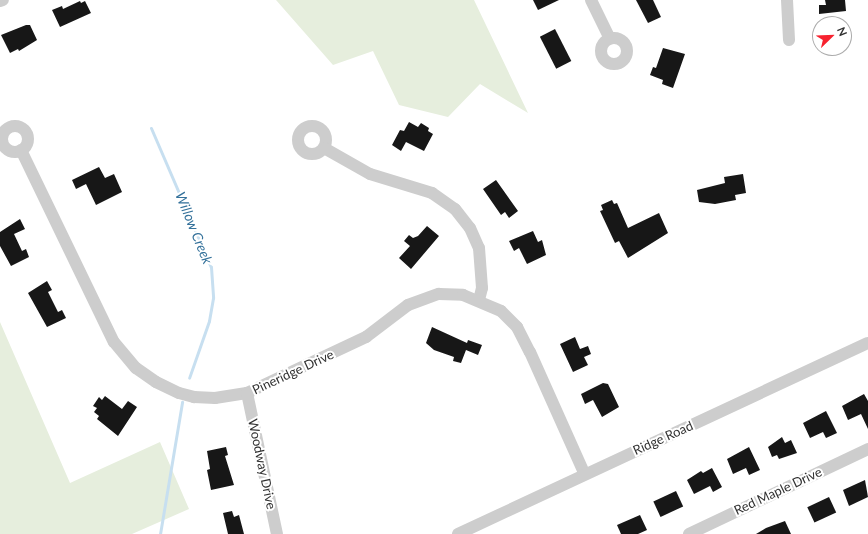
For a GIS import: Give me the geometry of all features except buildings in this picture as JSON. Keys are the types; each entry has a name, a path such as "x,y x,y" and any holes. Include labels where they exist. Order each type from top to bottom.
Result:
{"street":[{"path":"591,0 610,38"},
{"path":"787,0 789,40"},
{"path":"324,148 370,174 432,193 455,209 470,228 479,248 482,288 479,300"},
{"name":"Pineridge Drive","path":"21,150 114,342 136,368 156,382 179,393 215,398 247,393 366,337 399,310 421,299 447,294 479,300 501,311 517,328 530,352 584,473"},
{"name":"Ridge Road","path":"458,534 584,473 868,343"},
{"name":"Woodway Drive","path":"247,393 277,534"},
{"name":"Red Maple Drive","path":"689,534 868,449"}],"green space":[{"path":"276,0 474,0 528,113 480,84 448,117 399,105 373,51 333,65"},
{"path":"0,322 70,483 160,442 189,509 132,534 0,534"}],"waterway":[{"name":"Willow Creek","path":"151,128 211,267 213,298 209,321 189,378"},
{"name":"Willow Creek","path":"160,534 182,402"}]}
